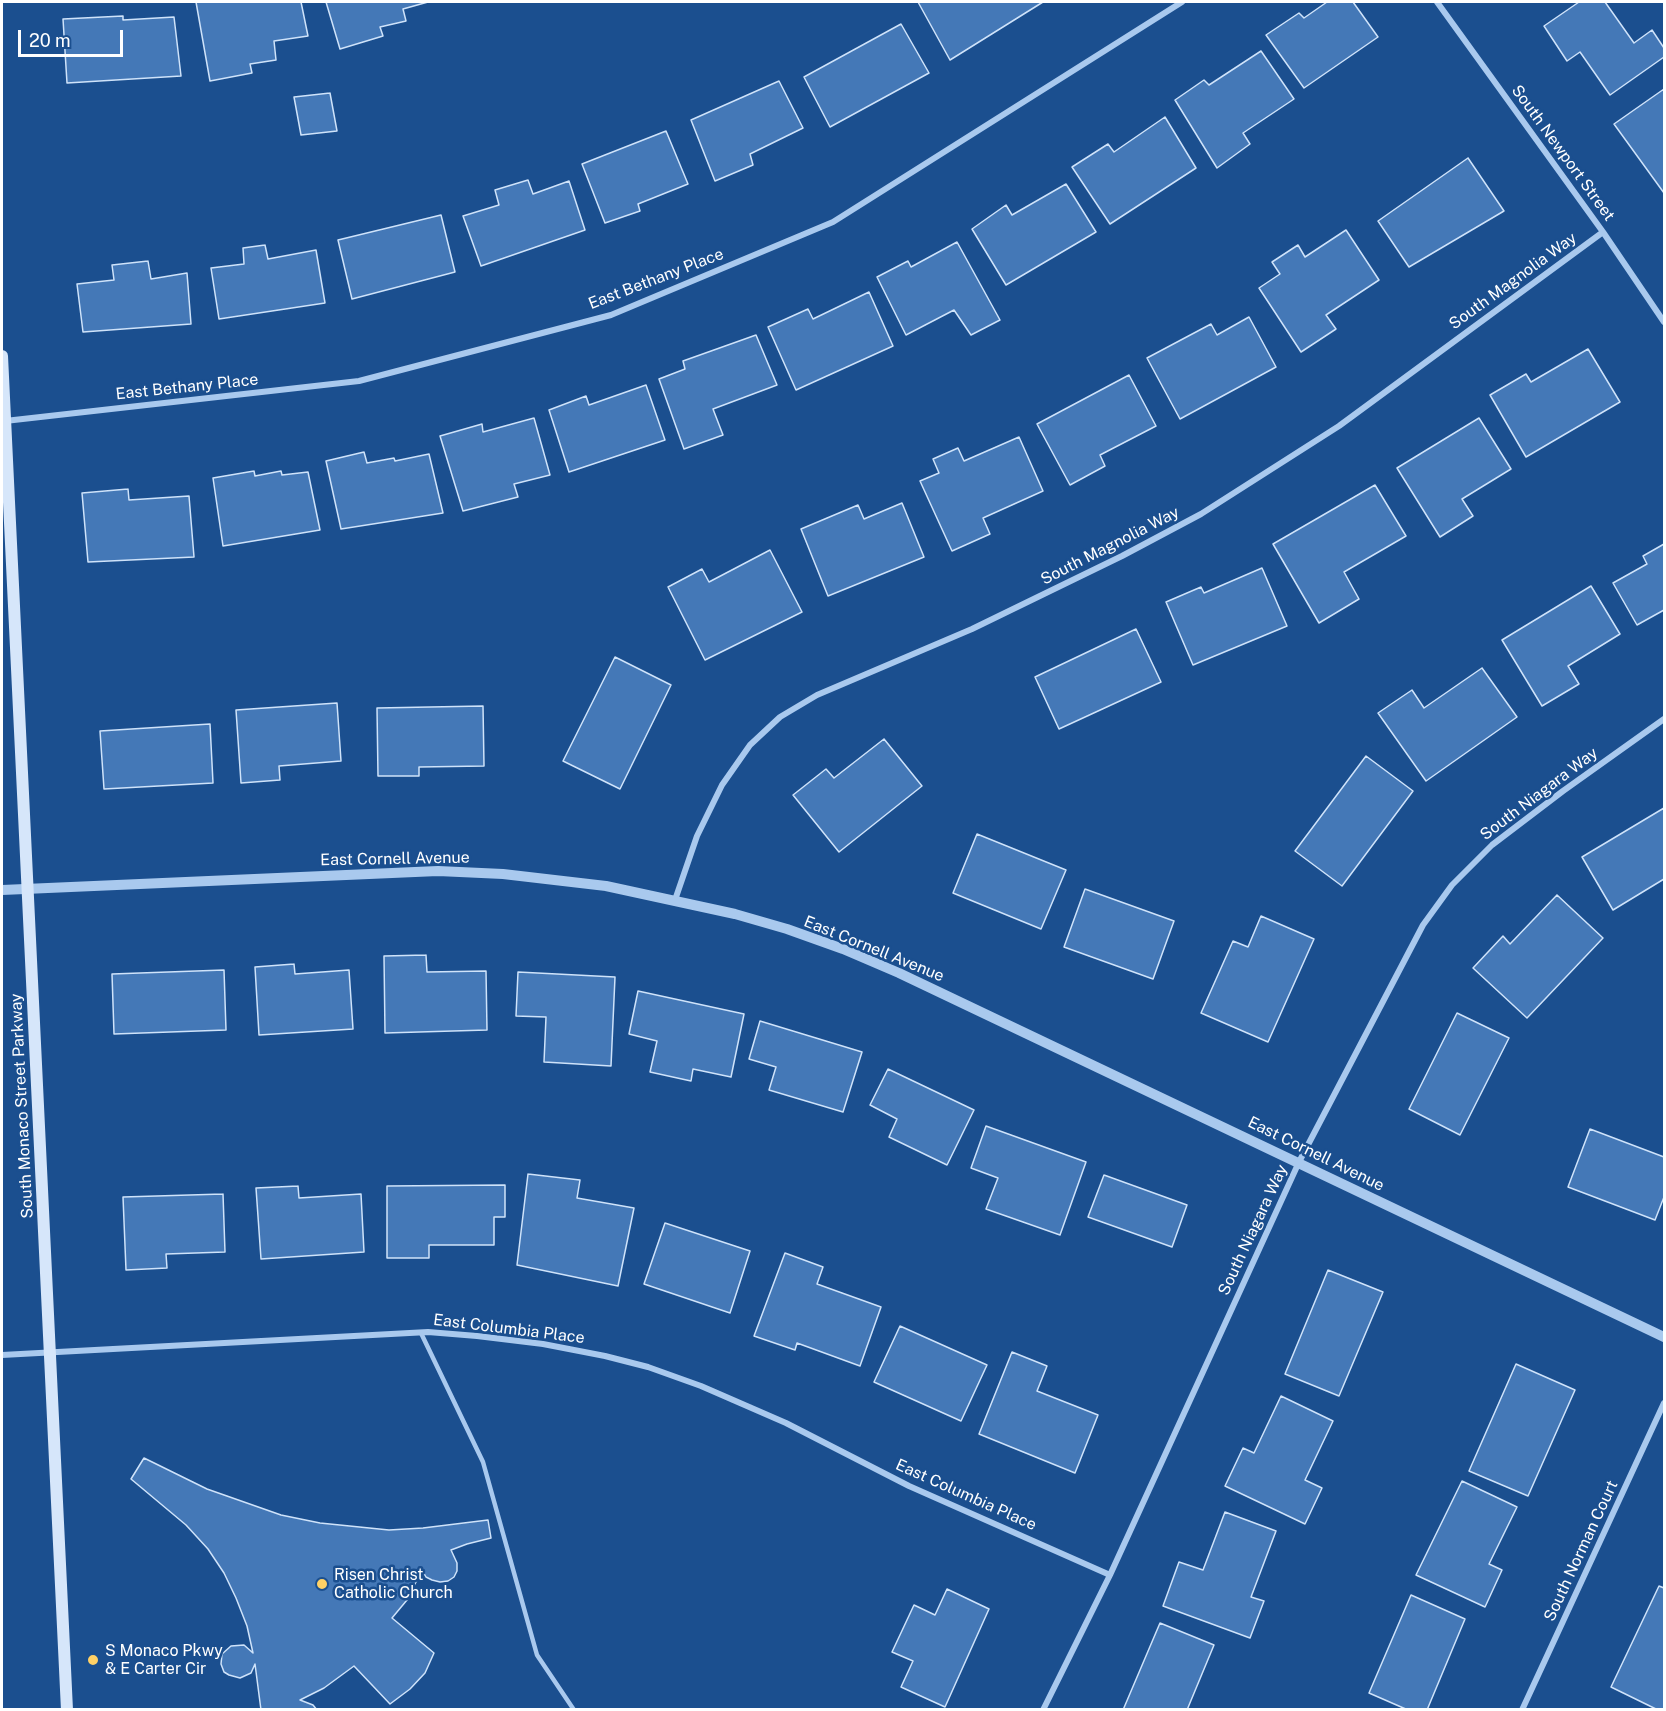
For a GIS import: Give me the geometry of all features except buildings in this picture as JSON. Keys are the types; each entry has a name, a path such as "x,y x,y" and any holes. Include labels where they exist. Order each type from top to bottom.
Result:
{"main road":[{"name":"South Monaco Street Parkway","path":"2,356 67,1710"}],"street":[{"name":"East Bethany Place","path":"5,421 359,381 611,315 833,222 1182,2"},
{"name":"South Newport Street","path":"1437,2 1665,322"},
{"name":"South Magnolia Way","path":"675,900 697,836 722,785 750,745 780,717 817,695 972,629 1122,556 1201,514 1339,426 1603,232"},
{"name":"South Niagara Way","path":"1042,1710 1110,1575 1299,1162 1423,925 1452,885 1492,844 1665,718"},
{"name":"East Cornell Avenue","path":"2,890 438,871 503,874 606,886 675,900 766,923 843,949 899,973 1665,1337"},
{"name":"East Columbia Place","path":"2,1355 421,1333 477,1336 543,1344 605,1356 648,1367 701,1386 786,1423 909,1486 1110,1575"},
{"name":"South Norman Court","path":"1522,1710 1665,1403"}],"lane":[{"path":"421,1333 483,1462 537,1654 574,1710"}],"place":[{"name":"Risen Christ Catholic Church","path":"322,1584"},
{"name":"S Monaco Pkwy & E Carter Cir","path":"93,1660"}]}
